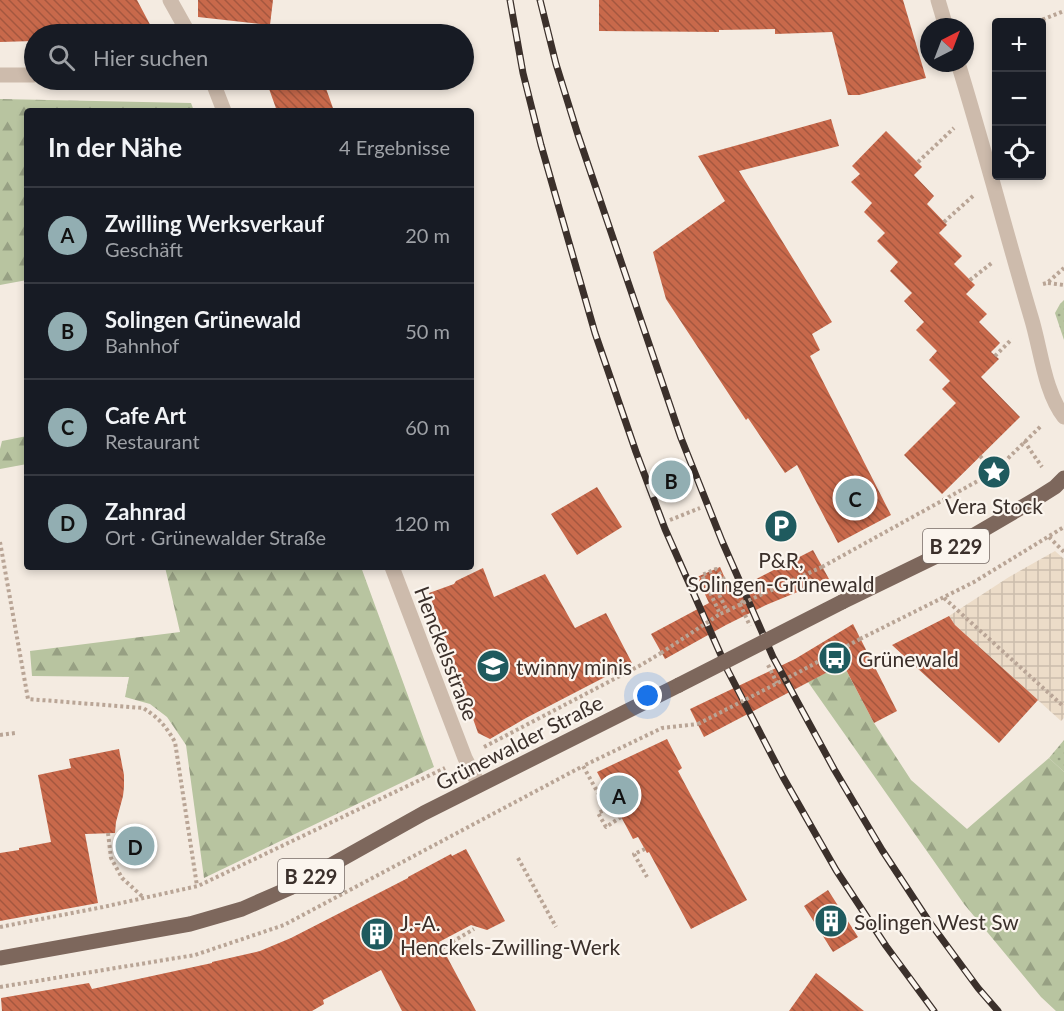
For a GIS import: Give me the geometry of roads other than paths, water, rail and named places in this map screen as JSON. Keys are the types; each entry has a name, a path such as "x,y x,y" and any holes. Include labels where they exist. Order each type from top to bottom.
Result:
{"main road":[{"name":"Grünewalder Straße","path":"0,958 190,924 242,909 290,888 424,813 947,551 1036,499 1059,482"}],"street":[{"path":"170,0 183,24"},
{"path":"938,0 943,18"},
{"path":"961,72 1050,389 1061,413"},
{"path":"0,75 24,75"},
{"path":"216,90 223,108"},
{"name":"Henckelsstraße","path":"393,570 465,758 479,785"}],"railway":[{"path":"510,0 523,73 541,145 595,333 665,529 728,671 783,777 836,870 886,946 934,1011"},
{"path":"540,0 556,64 578,135 681,438 722,541 773,657 834,769 882,850 928,920 978,988 998,1011"}],"place":[{"name":"Vera Stock","path":"994,472"},
{"name":"Solingen Grünewald","path":"671,480"},
{"name":"Cafe Art","path":"855,498"},
{"name":"P&R, Solingen-Grünewald","path":"781,526"},
{"name":"Grünewald","path":"835,658"},
{"name":"twinny minis","path":"493,666"},
{"name":"Zwilling Werksverkauf","path":"619,795"},
{"name":"Zahnrad","path":"135,846"},
{"name":"Solingen West Sw","path":"831,921"},
{"name":"J.-A. Henckels-Zwilling-Werk","path":"377,934"}]}
